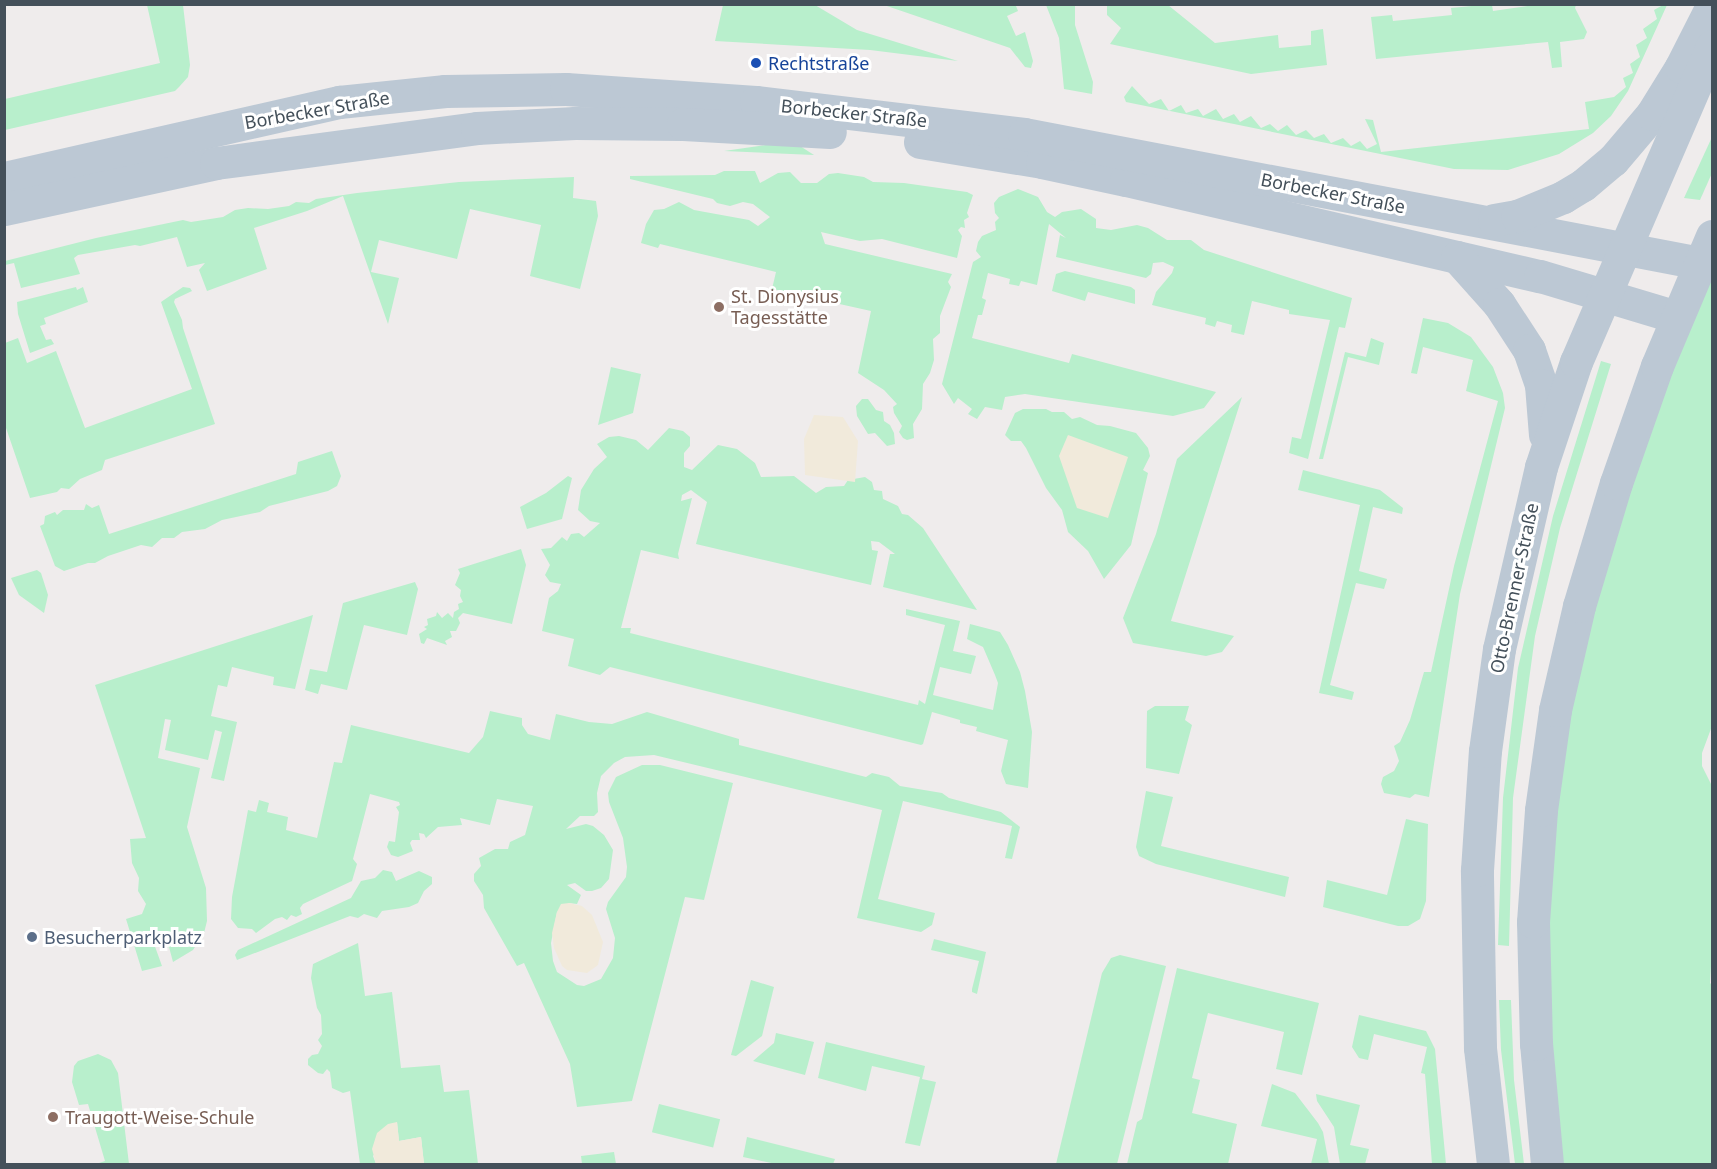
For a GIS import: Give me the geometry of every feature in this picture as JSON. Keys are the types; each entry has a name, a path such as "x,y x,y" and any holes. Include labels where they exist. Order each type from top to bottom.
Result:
{"street":[{"path":"1478,221 1517,216 1544,206 1583,184 1613,160 1652,114 1682,67 1713,6"},
{"name":"Otto-Brenner-Straße","path":"1493,1164 1480,1048 1476,957 1479,825 1485,751 1499,649 1541,467 1576,362 1623,248 1713,45"},
{"name":"Borbecker Straße","path":"4,178 339,102 446,91 566,89 756,102 955,124 1070,141 1623,248 1706,249"},
{"name":"Borbecker Straße","path":"4,209 170,171 430,133 527,125 682,124 814,130 973,150 1126,180 1457,257 1604,294 1677,317"},
{"path":"1547,1164 1536,1044 1533,922 1541,810 1555,710 1579,606 1600,532 1651,383 1706,249"},
{"path":"1457,257 1499,304 1520,335 1536,368 1541,385 1545,420 1541,467"}],"green space":[{"path":"147,5 183,5 190,65 188,77 175,91 5,130 5,99 160,63"},
{"path":"723,5 815,5 857,30 958,61 870,50 715,41"},
{"path":"884,5 1016,6 1018,11 1007,16 1016,36 1025,32 1033,61 1031,68 1025,67 1010,48"},
{"path":"1046,5 1075,5 1075,25 1093,82 1092,94 1064,89 1059,38"},
{"path":"1107,5 1168,5 1215,43 1278,35 1279,48 1311,45 1311,31 1323,29 1327,65 1251,74 1110,44 1121,28 1107,15"},
{"path":"1492,5 1493,11 1535,5 1576,5 1575,8 1587,32 1584,39 1560,42 1562,67 1552,68 1548,42 1376,59 1371,17 1392,15 1393,21 1452,15 1451,8"},
{"path":"1667,5 1628,91 1611,116 1593,133 1559,154 1508,170 1454,169 1169,111 1181,105 1186,113 1198,109 1203,116 1216,109 1223,119 1234,114 1240,122 1251,116 1261,128 1270,124 1278,131 1287,125 1296,135 1306,130 1314,138 1324,134 1331,143 1343,138 1351,146 1360,141 1367,149 1377,144 1365,119 1373,120 1381,152 1589,129 1585,102 1614,97 1626,87 1623,78 1633,73 1630,64 1640,57 1636,45 1647,38 1643,29 1657,19 1654,10"},
{"path":"1132,86 1149,104 1161,99 1169,111 1126,102 1124,97"},
{"path":"1712,137 1712,173 1700,200 1684,198"},
{"path":"780,143 800,146 814,155 724,151"},
{"path":"724,171 755,171 760,183 778,173 790,172 801,183 817,183 829,174 838,173 864,177 873,182 904,183 967,192 973,195 967,213 969,217 964,220 965,228 961,227 958,230 962,236 957,258 882,239 860,241 821,232 825,244 952,274 948,282 951,287 940,316 940,333 933,339 934,360 923,384 922,409 913,424 914,438 907,440 899,432 902,426 893,407 897,404 884,390 858,373 871,311 772,289 776,272 660,244 658,248 641,243 646,224 654,210 664,209 679,202 694,210 749,220 758,226 770,217 753,204 743,202 730,206 717,203 713,199 630,179 630,176 715,175"},
{"path":"574,177 573,198 596,201 598,216 580,289 530,276 541,225 470,209 457,259 379,240 371,272 399,278 388,324 343,196 307,211 254,228 267,269 207,291 199,270 205,263 187,267 177,237 140,246 78,255 74,258 80,274 21,288 14,263 5,265 5,261 96,238 183,220 191,222 223,217 235,210 268,209 289,206 296,202 309,203 316,199 357,193 459,182"},
{"path":"1018,189 1038,197 1047,212 1055,217 1062,212 1081,209 1096,219 1096,228 1111,230 1137,225 1148,228 1167,240 1191,240 1204,250 1352,298 1345,328 1339,327 1308,459 1289,453 1292,437 1301,439 1330,320 1289,314 1289,310 1252,301 1244,335 1231,332 1232,325 1217,321 1215,327 1205,324 1206,318 1152,305 1156,292 1172,273 1174,267 1163,262 1153,263 1151,274 1146,278 1056,257 1060,235 1066,238 1049,224 1037,285 1021,281 1019,286 1009,284 1010,279 988,273 982,298 986,300 982,315 978,315 972,338 1069,363 1072,354 1216,392 1204,408 1173,416 1025,394 1005,397 1002,410 985,407 977,419 968,414 972,409 958,398 954,404 942,384 973,262 981,257 976,251 978,242 982,236 996,230 995,222 999,218 995,213 994,203 999,197"},
{"path":"1712,236 1712,726 1702,753 1702,766 1712,786 1710,983 1712,985 1712,1164 1547,1164 1539,1095 1555,710"},
{"path":"1065,271 1131,287 1135,290 1135,304 1088,292 1085,301 1052,291 1056,274"},
{"path":"76,287 77,290 83,287 88,302 44,318 46,324 40,326 46,340 51,339 54,344 30,353 18,314 17,302"},
{"path":"183,287 190,288 192,291 175,299 174,302 182,320 215,424 105,460 102,470 80,479 69,489 61,488 57,492 30,498 5,425 5,343 18,338 27,363 56,351 85,428 192,389 161,302"},
{"path":"1423,318 1448,323 1471,337 1493,367 1503,393 1505,408 1460,594 1429,797 1415,794 1410,798 1384,793 1381,784 1383,777 1394,771 1399,761 1394,746 1400,742 1410,720 1424,672 1431,672 1454,566 1498,401 1466,391 1473,360 1423,347 1417,374 1411,373"},
{"path":"1371,338 1384,343 1379,365 1348,357 1323,459 1319,459 1345,352 1366,357"},
{"path":"1601,361 1611,364 1560,528 1535,636 1513,798 1509,946 1498,945 1503,798 1518,668 1553,516"},
{"path":"611,367 641,374 633,413 598,425"},
{"path":"1242,397 1171,621 1234,636 1222,652 1206,656 1133,643 1123,618 1156,534 1177,459"},
{"path":"862,399 868,399 876,410 883,412 884,421 890,425 894,433 895,444 887,446 875,433 868,434 857,416 856,406"},
{"path":"1023,409 1064,412 1072,419 1080,417 1097,425 1136,433 1148,448 1150,456 1143,470 1148,473 1131,545 1104,579 1088,551 1068,532 1062,510 1046,488 1026,448 1021,441 1011,441 1005,435 1015,413"},
{"path":"669,428 683,431 690,437 690,446 684,453 684,467 692,470 718,445 737,449 755,463 761,477 794,476 816,493 826,487 844,486 848,480 865,477 872,482 874,490 882,491 883,499 898,506 902,514 908,515 923,528 977,610 883,587 890,554 895,554 879,542 871,541 872,550 878,551 871,585 696,544 707,502 691,490 682,495 681,501 692,498 678,554 679,559 641,550 621,628 631,628 630,633 820,681 918,705 919,700 925,704 945,625 906,615 906,609 960,621 953,651 976,656 971,674 940,667 933,695 993,710 998,683 983,647 967,639 970,624 1000,632 1020,672 1025,691 1032,732 1028,788 1006,784 1001,771 1008,740 976,731 977,727 932,712 921,745 610,667 600,675 568,666 574,639 542,631 549,598 558,591 561,584 550,582 545,575 550,565 541,549 551,548 562,537 567,541 571,534 579,533 584,537 600,523 590,521 578,510 581,490 594,469 607,457 597,444 609,437 619,436 636,440 648,450"},
{"path":"332,451 341,476 337,486 328,491 269,506 260,512 222,520 205,529 182,532 174,538 162,538 152,547 141,545 95,563 64,571 55,566 40,526 44,524 45,516 55,512 57,515 63,510 84,510 86,504 92,508 99,505 109,534 296,474 298,462"},
{"path":"1303,470 1380,490 1403,508 1402,514 1373,507 1359,571 1387,579 1384,589 1356,583 1330,685 1354,692 1352,700 1319,693 1360,505 1298,490"},
{"path":"568,476 572,478 562,519 527,529 520,507 546,493"},
{"path":"521,549 526,565 512,624 463,613 458,618 460,623 456,631 450,631 452,637 445,641 447,645 427,638 424,644 421,643 419,634 427,629 424,627 428,625 427,619 436,616 437,612 442,618 448,613 453,618 454,612 459,609 458,604 463,602 460,596 461,590 455,585 460,573 458,569"},
{"path":"37,570 41,573 48,595 44,613 19,595 11,578"},
{"path":"415,582 418,589 407,635 364,625 347,690 321,684 318,694 305,690 310,669 327,672 343,603"},
{"path":"313,615 295,689 273,685 274,677 232,667 227,687 218,685 211,716 237,722 224,781 211,778 222,732 215,730 208,760 165,750 171,720 165,719 158,758 200,768 187,827 206,888 207,921 204,933 193,950 173,962 169,947 162,949 153,941 162,966 142,971 126,919 142,914 146,904 138,891 139,878 132,863 130,839 146,838 95,685"},
{"path":"1155,706 1189,706 1185,720 1192,725 1179,774 1146,768 1147,711"},
{"path":"490,711 522,718 522,725 528,734 550,740 556,714 589,722 612,724 647,712 739,739 739,745 866,777 872,773 889,777 900,786 942,793 949,798 1001,812 1020,827 1012,859 1005,858 1012,826 903,801 878,899 935,913 932,925 921,932 857,918 882,810 654,755 625,757 614,763 601,776 597,793 598,812 594,816 580,816 566,829 586,824 593,826 604,835 613,850 609,879 601,888 586,891 575,883 567,885 581,895 577,904 569,903 557,912 551,943 553,961 557,972 577,985 584,986 601,979 613,958 615,938 606,909 608,902 626,877 627,867 623,838 609,802 608,793 616,777 642,765 660,765 733,783 704,900 685,897 632,1101 577,1107 570,1064 524,963 517,966 484,908 483,895 474,881 474,874 481,866 479,858 495,849 508,849 510,842 525,835 533,806 497,799 490,825 460,818 462,825 438,827 426,838 424,834 419,833 420,840 412,840 410,843 413,851 398,857 391,855 387,847 389,841 395,842 399,812 396,807 400,805 399,802 370,794 353,859 357,864 352,881 303,904 300,908 302,914 296,917 291,915 287,920 282,917 275,919 256,933 252,929 238,928 231,919 232,897 248,810 256,812 259,800 269,803 267,812 288,817 286,830 317,838 334,762 342,763 351,725 469,753 483,737"},
{"path":"1146,791 1173,797 1161,846 1289,877 1285,897 1156,864 1139,856 1136,847"},
{"path":"1406,819 1428,824 1426,901 1420,919 1408,926 1398,926 1323,907 1327,880 1387,895"},
{"path":"383,870 392,872 396,881 419,871 432,877 432,884 424,891 418,903 409,907 382,911 377,918 364,914 358,918 350,916 237,960 235,955 238,950 351,898 361,881 375,878"},
{"path":"934,939 986,952 977,994 972,992 972,989 979,961 931,950"},
{"path":"358,943 365,996 392,992 401,1068 440,1065 444,1092 469,1090 478,1164 424,1164 421,1137 399,1141 397,1122 373,1156 376,1164 360,1164 350,1091 343,1093 332,1088 330,1072 327,1069 323,1074 318,1073 308,1065 308,1059 318,1054 322,1046 318,1040 322,1034 321,1015 317,1008 311,978 313,964"},
{"path":"1120,955 1166,966 1117,1164 1056,1164 1102,973 1111,958"},
{"path":"1177,968 1319,1003 1302,1075 1276,1069 1284,1032 1208,1013 1192,1078 1200,1080 1192,1113 1237,1124 1228,1164 1127,1164 1137,1122 1142,1119"},
{"path":"751,980 774,987 762,1036 736,1056 731,1055"},
{"path":"1499,1000 1511,1000 1514,1080 1524,1164 1515,1164 1501,1050"},
{"path":"1359,1015 1426,1031 1435,1049 1446,1164 1432,1164 1425,1074 1421,1073 1427,1047 1374,1034 1368,1060 1359,1058 1352,1047"},
{"path":"776,1033 814,1042 805,1075 753,1061 774,1043"},
{"path":"826,1042 925,1066 922,1079 936,1082 920,1146 905,1143 920,1077 872,1066 866,1091 818,1078"},
{"path":"98,1054 111,1060 118,1073 129,1164 96,1164 105,1161 88,1104 79,1105 72,1082 74,1066 78,1061"},
{"path":"1272,1084 1295,1093 1318,1123 1323,1132 1329,1164 1311,1164 1317,1139 1261,1126"},
{"path":"1316,1094 1360,1105 1350,1145 1369,1149 1365,1164 1340,1164 1334,1127 1317,1101"},
{"path":"659,1104 720,1119 713,1147 652,1132"},
{"path":"747,1137 835,1159 833,1164 776,1164 743,1157"},
{"path":"614,1152 616,1164 582,1164 581,1156"}],"sand":[{"path":"814,415 843,417 858,441 855,482 805,475 804,439"},
{"path":"1068,435 1128,457 1108,518 1077,508 1059,456"},
{"path":"561,904 582,906 592,915 603,942 598,965 587,973 567,970 562,966 554,948 552,933 557,912"},
{"path":"397,1122 399,1141 421,1137 424,1164 376,1164 372,1149 377,1133 388,1124"}],"place":[{"name":"Rechtstraße","path":"756,63"},
{"name":"St. Dionysius Tagesstätte","path":"719,307"},
{"name":"Besucherparkplatz","path":"32,937"},
{"name":"Traugott-Weise-Schule","path":"53,1117"}]}
